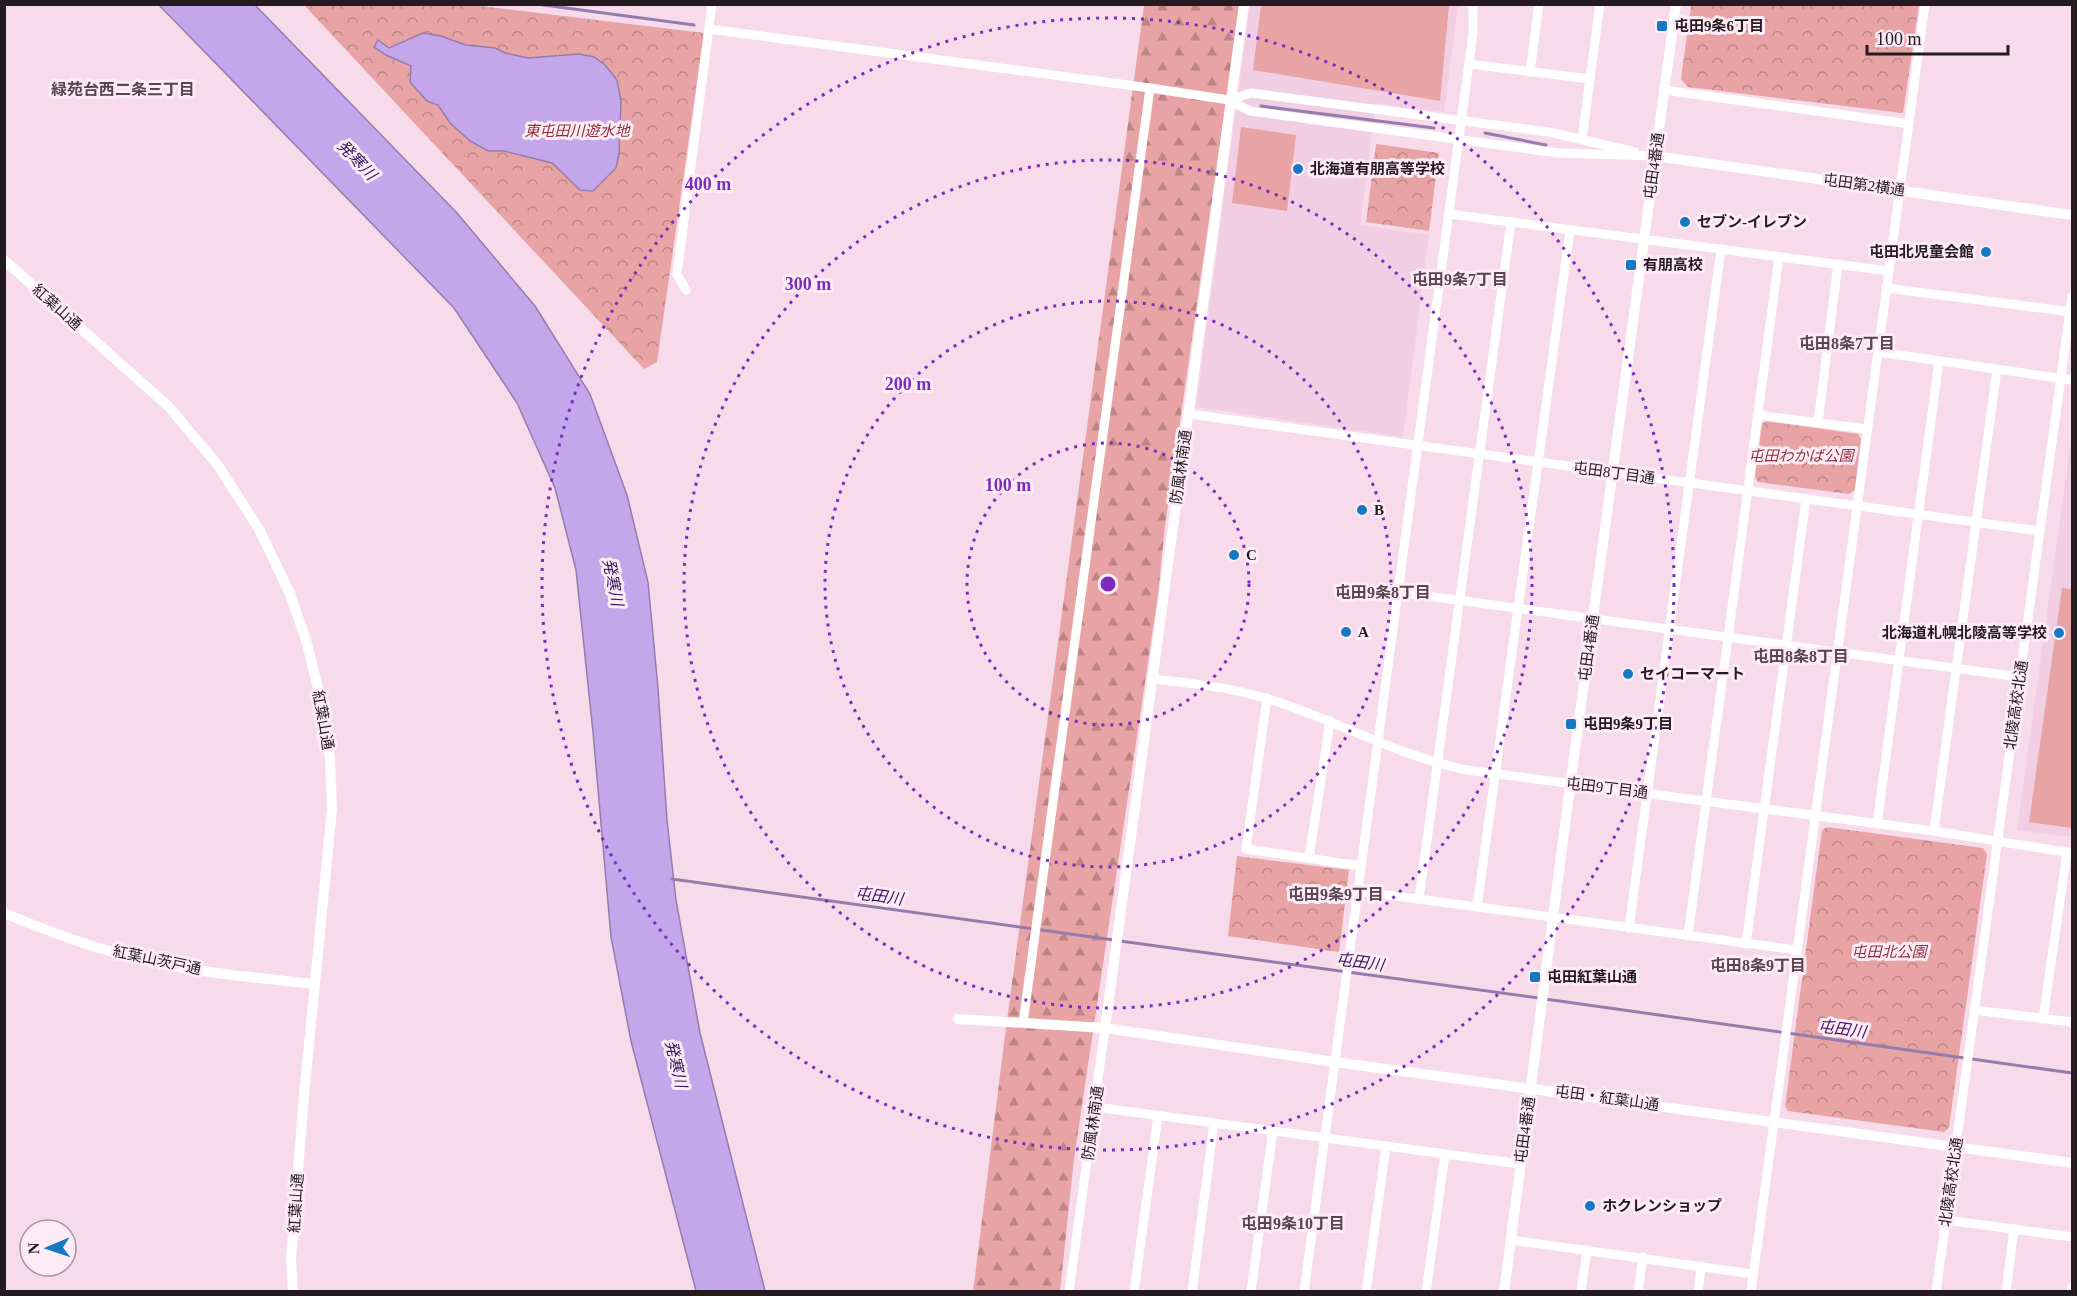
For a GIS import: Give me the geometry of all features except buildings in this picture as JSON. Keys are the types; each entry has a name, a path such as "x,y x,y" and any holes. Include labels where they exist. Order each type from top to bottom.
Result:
{"street":[{"path":"686,290 677,274 712,4"},
{"name":"防風林南通","path":"1070,1292 1189,414 1229,100 1244,4"},
{"path":"1304,1292 1469,64 1473,33 1473,4"},
{"path":"1530,72 1539,4"},
{"path":"1582,139 1600,4"},
{"name":"屯田4番通","path":"1504,1292 1570,783 1676,4"},
{"path":"1751,1292 1925,4"},
{"path":"709,28 1150,88 1229,100 1250,111 1459,140 1558,153 1655,156"},
{"path":"1469,64 1590,79"},
{"path":"1023,1023 1150,88"},
{"path":"1664,90 1909,124"},
{"path":"1229,100 1251,93 1461,120 1549,132 1655,156"},
{"name":"屯田第2横通","path":"1655,156 2073,214"},
{"path":"1449,214 1889,271"},
{"path":"1419,899 1511,222"},
{"path":"1477,907 1570,230"},
{"path":"1629,928 1721,249"},
{"path":"1688,936 1779,257"},
{"name":"紅葉山通","path":"4,260 168,406 217,464 259,529 290,594 306,640 320,696 330,759 332,809 304,1095 291,1259 293,1292"},
{"path":"1818,423 1838,264"},
{"path":"1886,288 2072,312"},
{"name":"北陵高校北通","path":"1936,1292 2073,296"},
{"path":"1878,352 2073,380"},
{"path":"1877,824 1939,361"},
{"path":"1935,831 1997,369"},
{"name":"屯田8丁目通","path":"1189,414 2040,531"},
{"path":"1757,415 1867,429"},
{"path":"1746,944 1806,499"},
{"path":"1398,592 2020,678"},
{"name":"屯田9丁目通","path":"1152,679 1203,684 1267,698 1330,721 1378,743 1438,764 1497,774 1935,831 2070,853"},
{"path":"1267,698 1246,849 1361,866"},
{"path":"1309,858 1330,721"},
{"path":"2043,1019 2070,853"},
{"path":"1358,891 1797,950"},
{"name":"紅葉山茨戸通","path":"4,913 84,943 157,963 232,975 314,984"},
{"path":"1974,1010 2073,1022"},
{"name":"屯田・紅葉山通","path":"958,1019 1105,1028 1335,1062 2073,1162"},
{"path":"1095,1107 1521,1164"},
{"path":"1134,1292 1158,1116"},
{"path":"1192,1292 1214,1123"},
{"path":"1251,1292 1273,1131"},
{"path":"1366,1292 1386,1146"},
{"path":"1426,1292 1445,1154"},
{"path":"1946,1220 2073,1237"},
{"path":"2006,1292 2014,1229"},
{"path":"1510,1240 1753,1274"},
{"path":"1581,1292 1587,1250"},
{"path":"1638,1292 1643,1257"},
{"path":"1698,1292 1701,1267"}],"shaded area":[{"name":"北海道有朋高等学校","path":"1250,5 1458,5 1444,112 1376,103 1360,225 1429,235 1403,437 1196,407"},
{"name":"北海道札幌北陵高等学校","path":"2072,433 2072,837 2017,830"}],"green space":[{"name":"東屯田川遊水地","path":"304,5 473,5 704,33 657,362 644,369"},
{"path":"1144,5 1240,5 1165,526 1158,595 1074,1159 1060,1291 973,1292 1005,1035"},
{"path":"1261,5 1449,5 1440,101 1253,70"},
{"path":"1691,5 1919,5 1903,113 1688,87 1681,79"},
{"path":"1241,127 1296,135 1287,211 1232,203"},
{"path":"1376,144 1439,153 1429,231 1366,222"},
{"name":"屯田わかば公園","path":"1766,421 1858,434 1861,439 1855,490 1849,494 1758,482 1755,477 1762,424"},
{"path":"2062,588 2072,589 2072,828 2029,822"},
{"name":"屯田北公園","path":"1827,827 1983,848 1987,854 1949,1127 1944,1132 1788,1111 1785,1106 1822,830"},
{"path":"1237,856 1349,870 1339,952 1228,936"}],"water":[{"name":"発寒川","path":"159,5 255,5 457,213 535,306 590,394 627,495 648,582 667,820 676,900 700,1033 765,1291 696,1291 631,1041 611,937 576,570 555,488 517,403 454,308"},
{"path":"423,33 441,36 466,45 495,48 505,53 528,58 579,54 594,57 605,65 617,80 621,101 619,153 616,168 593,191 580,190 552,163 504,151 488,151 470,141 450,123 438,105 427,101 410,82 411,66 374,47 378,40 389,48"}],"waterway":[{"path":"536,4 694,25"},
{"path":"1261,106 1434,128"},
{"path":"1485,133 1546,145"},
{"name":"屯田川","path":"672,879 1114,940"},
{"name":"屯田川","path":"1120,941 1539,998"},
{"name":"屯田川","path":"1545,999 2072,1073"}],"place":[{"name":"屯田9条6丁目","path":"1662,26"},
{"name":"北海道有朋高等学校","path":"1298,169"},
{"name":"セブン-イレブン","path":"1685,222"},
{"name":"屯田北児童会館","path":"1986,252"},
{"name":"有朋高校","path":"1631,265"},
{"name":"B","path":"1362,510"},
{"name":"C","path":"1234,555"},
{"name":"A","path":"1346,632"},
{"name":"北海道札幌北陵高等学校","path":"2059,633"},
{"name":"セイコーマート","path":"1628,674"},
{"name":"屯田9条9丁目","path":"1571,724"},
{"name":"屯田紅葉山通","path":"1535,977"},
{"name":"ホクレンショップ","path":"1590,1206"}],"district":[{"name":"緑苑台西二条三丁目","path":"123,89"},
{"name":"屯田9条7丁目","path":"1460,279"},
{"name":"屯田8条7丁目","path":"1847,343"},
{"name":"屯田9条8丁目","path":"1383,592"},
{"name":"屯田8条8丁目","path":"1801,656"},
{"name":"屯田9条9丁目","path":"1336,894"},
{"name":"屯田8条9丁目","path":"1758,965"},
{"name":"屯田9条10丁目","path":"1293,1223"}]}
